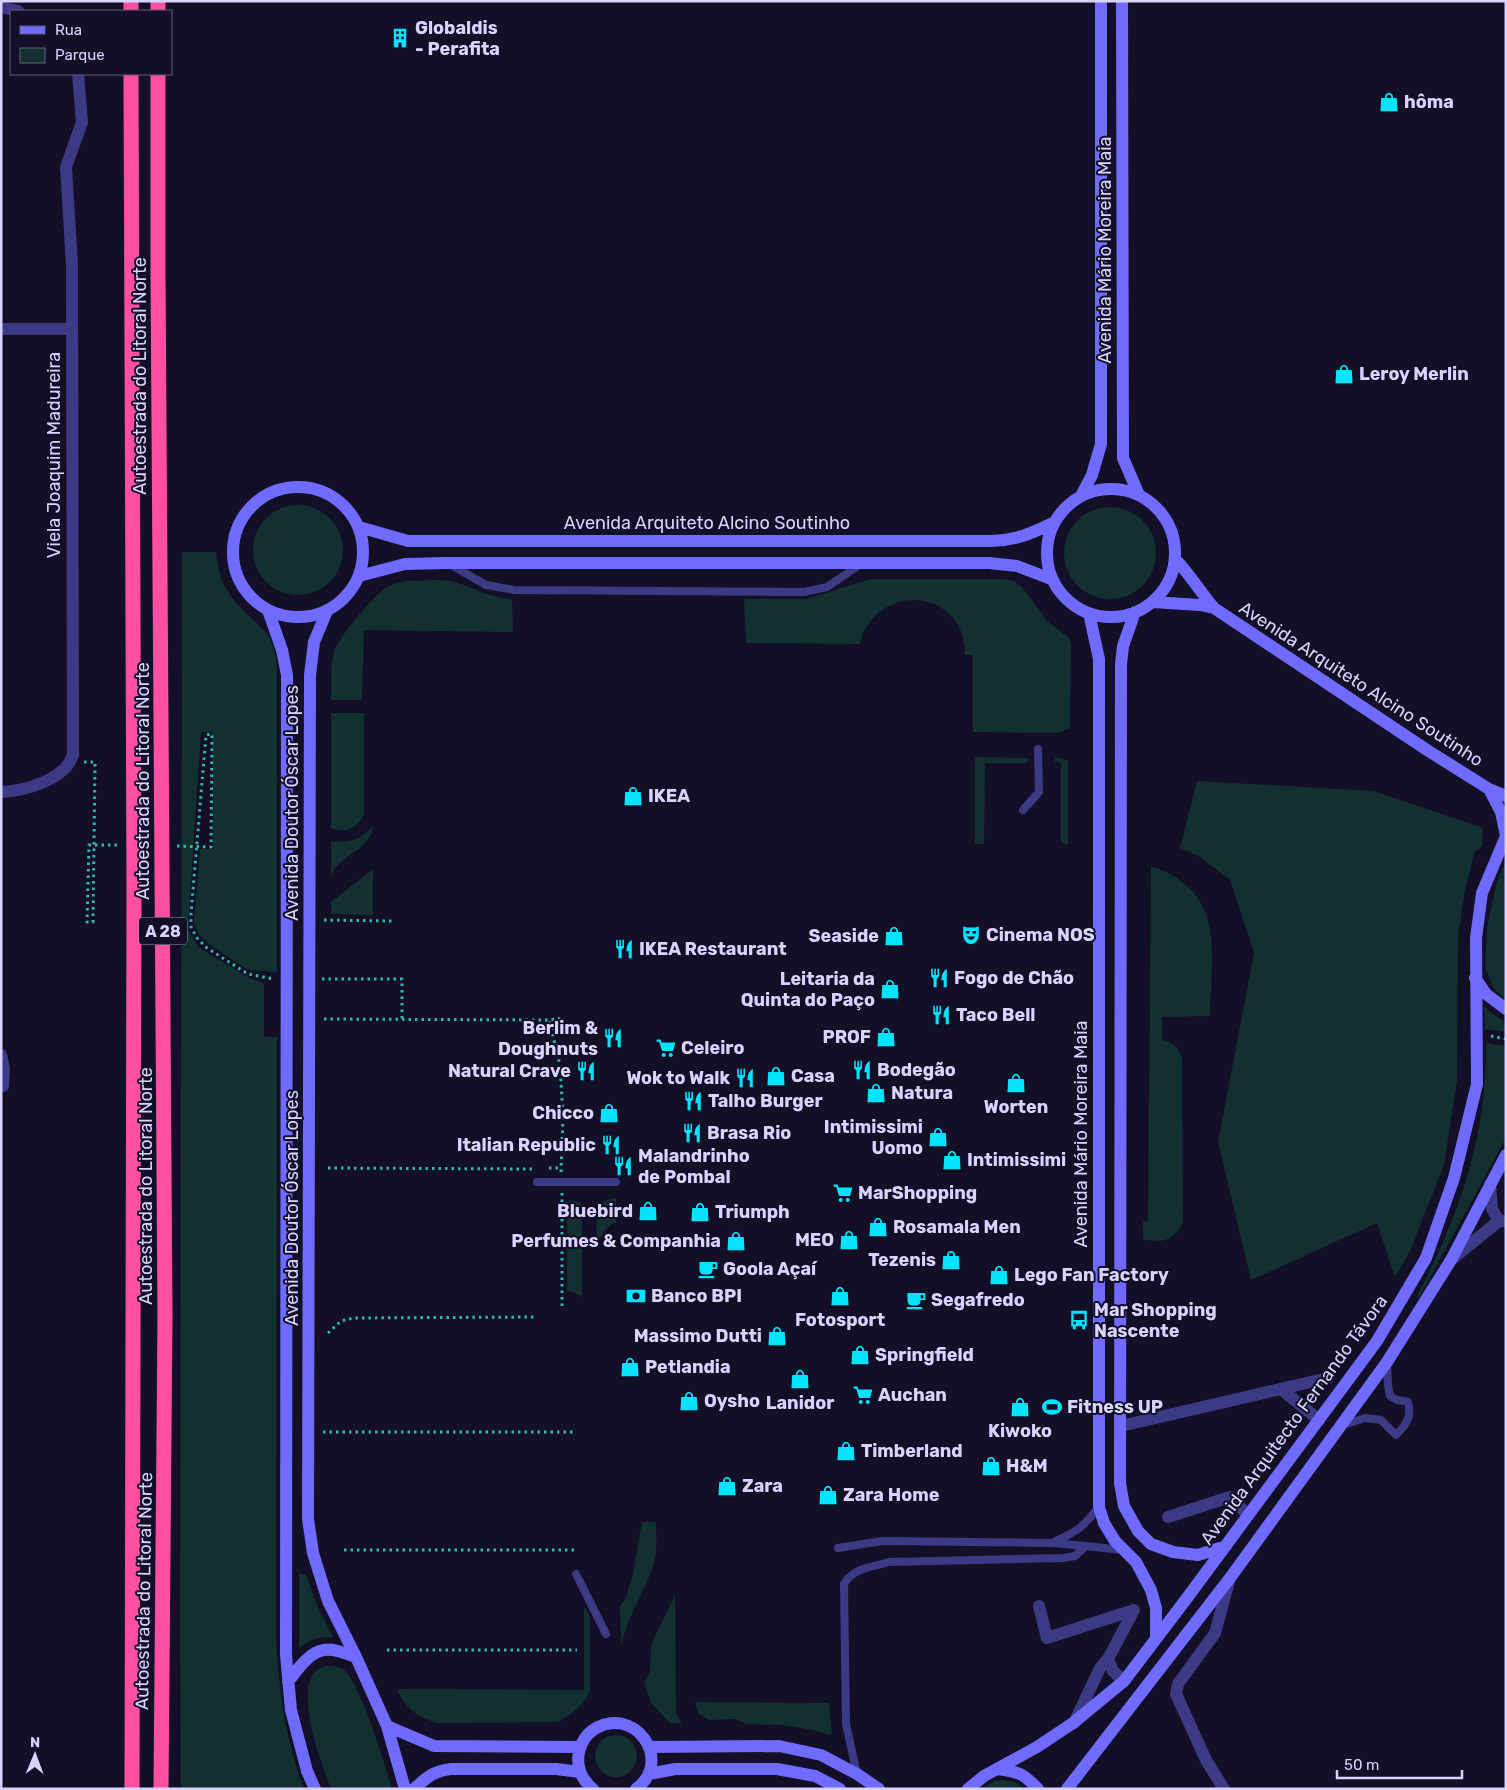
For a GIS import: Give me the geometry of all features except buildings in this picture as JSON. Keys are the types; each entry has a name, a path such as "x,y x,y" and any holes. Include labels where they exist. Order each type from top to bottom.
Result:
{"highway":[{"name":"Autoestrada do Litoral Norte","path":"132,75 134,892 132,1789"},
{"name":"Autoestrada do Litoral Norte","path":"158,75 165,1316 161,1789"}],"main road":[{"name":"Avenida Mário Moreira Maia","path":"1082,494 1098,460 1101,444 1102,1"},
{"name":"Avenida Mário Moreira Maia","path":"1122,1 1123,458 1139,495"},
{"path":"298,487 317,489 335,498 349,511 359,527 363,543 363,560 359,576 346,596 327,611 307,617 287,616 268,610 252,599 241,584 234,566 233,546 238,528 247,511 261,498 279,490 298,487"},
{"path":"1111,488 1126,490 1139,495 1155,506 1167,521 1174,538 1175,560 1171,576 1163,590 1152,602 1135,612 1120,616 1104,617 1089,613 1074,605 1061,594 1051,579 1046,560 1047,541 1053,523 1061,511 1082,494 1111,488"},
{"name":"Avenida Arquiteto Alcino Soutinho","path":"359,527 408,540 991,541 1011,540 1053,523"},
{"name":"Avenida Arquiteto Alcino Soutinho","path":"1175,560 1188,573 1214,608 1427,750 1489,789 1506,796"},
{"path":"359,576 405,564 447,562 989,563 1017,566 1051,579"},
{"name":"Avenida Arquiteto Alcino Soutinho","path":"1152,602 1200,605 1214,608"},
{"name":"Avenida Doutor Óscar Lopes","path":"268,610 282,650 286,675 286,1655 292,1710 307,1771 315,1789"},
{"name":"Avenida Doutor Óscar Lopes","path":"327,611 314,642 310,675 308,1519 313,1553 328,1601 387,1726 405,1789"},
{"path":"1135,612 1123,646 1121,664 1120,1483 1124,1506 1138,1531 1151,1544 1173,1552 1198,1555 1226,1546"},
{"name":"Avenida Mário Moreira Maia","path":"1089,613 1099,659 1099,1506 1104,1523 1115,1541 1136,1562 1151,1590 1156,1608 1156,1639"},
{"name":"Avenida Arquiteto Alcino Soutinho","path":"1489,789 1500,812 1506,836"},
{"name":"Avenida Arquitecto Fernando Távora","path":"968,1789 984,1776 1037,1747 1074,1723 1124,1680 1226,1546 1377,1341 1426,1258 1454,1178 1477,1084 1476,938 1482,893 1506,836"},
{"path":"1475,978 1486,994 1506,1009"},
{"path":"1067,1789 1230,1578 1388,1362 1451,1260 1506,1155"},
{"path":"288,1682 298,1668 312,1655 323,1650 336,1650 356,1657"},
{"path":"592,1789 580,1772 578,1759 580,1747 584,1739 597,1727 615,1723 632,1727 646,1739 650,1747 652,1756 649,1774 642,1785 636,1789"},
{"path":"387,1726 434,1746 580,1747"},
{"path":"650,1747 779,1746 821,1755 858,1774 879,1789"},
{"path":"414,1789 427,1777 439,1770 445,1769 556,1769 580,1772"},
{"path":"649,1774 675,1769 777,1769 815,1776 840,1789"},
{"path":"997,1769 1014,1771 1026,1776 1038,1789"}],"street":[{"path":"1,7 14,10"},
{"name":"Viela Joaquim Madureira","path":"70,762 73,755 72,264 66,167 82,122 78,75"},
{"path":"1,329 72,329"},
{"path":"1,792 18,791 50,780 70,762"},
{"path":"1,1055 4,1068 3,1086 1,1086"},
{"path":"1451,1260 1502,1221 1492,1209 1490,1184"},
{"path":"1121,1426 1328,1378"},
{"path":"1281,1389 1319,1420"},
{"path":"1168,1517 1230,1497 1248,1515"},
{"path":"1224,1789 1206,1760 1176,1694 1178,1684 1215,1633 1230,1578"},
{"path":"1039,1606 1047,1638 1134,1610 1108,1659 1100,1668 1074,1723"},
{"path":"1108,1659 1113,1671 1124,1680"}],"lane":[{"path":"447,562 486,585 514,590 785,592 804,592 827,587 861,563"},
{"path":"1022,810 1039,792 1038,750"},
{"path":"537,1182 616,1182"},
{"path":"1341,1425 1365,1418 1381,1420 1396,1435 1409,1420 1410,1410 1408,1402 1397,1400 1390,1396 1388,1362"},
{"path":"1052,1542 1076,1532 1087,1522 1099,1506"},
{"path":"838,1548 882,1541 1052,1542 1124,1550"},
{"path":"858,1774 846,1724 844,1584 849,1576 862,1569 889,1562 1062,1558 1074,1556 1086,1546"},
{"path":"576,1574 606,1634"}],"path":[{"path":"211,847 212,734 206,735 191,927 197,938 207,948 248,974 278,979"},
{"path":"70,762 95,762 94,922 87,922 89,845"},
{"path":"324,920 392,922"},
{"path":"318,979 402,980 402,1019"},
{"path":"324,1019 549,1020 563,1018"},
{"path":"549,1020 560,1065 563,1116 561,1168 563,1216 562,1308"},
{"path":"1485,1035 1506,1039"},
{"path":"328,1168 537,1169"},
{"path":"545,1169 561,1168"},
{"path":"328,1333 341,1321 353,1318 537,1317"},
{"path":"323,1432 576,1432"},
{"path":"344,1550 576,1550"},
{"path":"387,1650 577,1650"}],"green space":[{"path":"298,505 315,508 330,518 340,533 343,550 340,567 330,582 315,592 298,595 281,592 266,582 256,567 253,550 256,533 266,518 281,508"},
{"path":"1110,507 1127,511 1142,521 1152,536 1156,553 1152,570 1142,585 1127,595 1110,599 1093,595 1078,585 1068,570 1064,553 1068,536 1078,521 1093,511"},
{"path":"182,552 216,552 223,583 238,605 268,635 274,650 277,667 277,972 245,968 210,945 199,935 194,923 200,849 213,849 212,732 201,732 188,929 198,947 246,976 264,984 264,1037 277,1037 276,1637 284,1714 297,1770 304,1789 181,1789"},
{"path":"870,579 1004,579 1014,581 1022,587 1048,622 1068,637 1071,644 1070,728 1058,733 973,732 973,655 965,655 959,626 953,618 941,608 927,602 913,600 899,602 885,608 874,617 865,629 860,644 746,643 744,599 806,599"},
{"path":"406,581 450,581 490,595 512,599 513,632 364,630 362,700 331,700 332,661 338,643 358,615 382,591 397,583"},
{"path":"331,713 364,713 364,814 355,826 347,830 331,828"},
{"path":"975,757 1028,758 1027,763 985,763 984,844 975,844"},
{"path":"1056,757 1068,761 1068,844 1061,843 1061,763 1054,761"},
{"path":"1197,781 1374,791 1483,828 1482,846 1474,853 1465,891 1458,936 1457,1081 1444,1165 1410,1251 1395,1277 1377,1223 1251,1280 1218,1142 1254,953 1230,880 1200,857 1180,848"},
{"path":"373,826 364,844 337,866 331,877 331,841 354,840"},
{"path":"1506,861 1506,1001 1493,987 1485,967 1487,928 1497,881"},
{"path":"1151,866 1175,877 1192,891 1203,908 1209,926 1212,947 1210,1016 1162,1017 1162,1040 1175,1046 1182,1059 1183,1221 1177,1233 1163,1241 1143,1239 1143,1222 1148,1221"},
{"path":"373,869 373,915 331,914 331,902"},
{"path":"1484,1006 1506,1023 1506,1032 1485,1029"},
{"path":"1486,1043 1506,1046 1506,1138 1419,1298 1417,1296 1446,1235 1468,1174 1482,1111"},
{"path":"616,1198 616,1222 604,1232 597,1247 596,1225 599,1208 608,1200"},
{"path":"567,1201 580,1203 582,1208 582,1297 573,1292 567,1292"},
{"path":"642,1522 656,1522 656,1555 649,1576 627,1625 621,1646 620,1606 626,1597 633,1574"},
{"path":"299,1574 306,1574 316,1603 333,1637 315,1639 299,1648"},
{"path":"675,1595 676,1713 682,1724 670,1723 651,1703 644,1682 650,1673 653,1640"},
{"path":"584,1607 590,1616 590,1690 585,1700 572,1713 558,1722 436,1723 412,1711 400,1696 397,1689 584,1690"},
{"path":"325,1666 335,1666 342,1669 351,1678 365,1707 392,1789 331,1789 315,1742 308,1703 309,1686 314,1673"},
{"path":"695,1702 829,1703 832,1735 781,1725 746,1724 736,1719 709,1720 699,1714"},
{"path":"616,1735 631,1741 637,1756 631,1771 616,1777 601,1771 595,1756 601,1741"},
{"path":"995,1781 1015,1782 1024,1789 981,1789"}],"place":[{"name":"Globaldis - Perafita","path":"400,38"},
{"name":"hôma","path":"1389,102"},
{"name":"Leroy Merlin","path":"1344,374"},
{"name":"IKEA","path":"633,796"},
{"name":"Cinema NOS","path":"971,935"},
{"name":"Seaside","path":"894,936"},
{"name":"IKEA Restaurant","path":"624,949"},
{"name":"Fogo de Chão","path":"939,978"},
{"name":"Leitaria da Quinta do Paço","path":"890,989"},
{"name":"Taco Bell","path":"941,1015"},
{"name":"PROF","path":"886,1037"},
{"name":"Berlim & Doughnuts","path":"613,1038"},
{"name":"Celeiro","path":"666,1048"},
{"name":"Bodegão","path":"862,1070"},
{"name":"Natural Crave","path":"586,1071"},
{"name":"Casa","path":"776,1076"},
{"name":"Wok to Walk","path":"745,1078"},
{"name":"Worten","path":"1016,1083"},
{"name":"Natura","path":"876,1093"},
{"name":"Talho Burger","path":"693,1101"},
{"name":"Chicco","path":"609,1113"},
{"name":"Brasa Rio","path":"692,1133"},
{"name":"Intimissimi Uomo","path":"938,1137"},
{"name":"Italian Republic","path":"611,1145"},
{"name":"Intimissimi","path":"952,1160"},
{"name":"Malandrinho de Pombal","path":"623,1166"},
{"name":"MarShopping","path":"843,1193"},
{"name":"Bluebird","path":"648,1211"},
{"name":"Triumph","path":"700,1212"},
{"name":"Rosamala Men","path":"878,1227"},
{"name":"MEO","path":"849,1240"},
{"name":"Perfumes & Companhia","path":"736,1241"},
{"name":"Tezenis","path":"951,1260"},
{"name":"Goola Açaí","path":"708,1269"},
{"name":"Lego Fan Factory","path":"999,1275"},
{"name":"Banco BPI","path":"636,1296"},
{"name":"Fotosport","path":"840,1296"},
{"name":"Segafredo","path":"916,1300"},
{"name":"Mar Shopping Nascente","path":"1079,1320"},
{"name":"Massimo Dutti","path":"777,1336"},
{"name":"Springfield","path":"860,1355"},
{"name":"Petlandia","path":"630,1367"},
{"name":"Lanidor","path":"800,1379"},
{"name":"Auchan","path":"863,1395"},
{"name":"Oysho","path":"689,1401"},
{"name":"Kiwoko","path":"1020,1407"},
{"name":"Fitness UP","path":"1052,1407"},
{"name":"Timberland","path":"846,1451"},
{"name":"H&M","path":"991,1466"},
{"name":"Zara","path":"727,1486"},
{"name":"Zara Home","path":"828,1495"}]}
